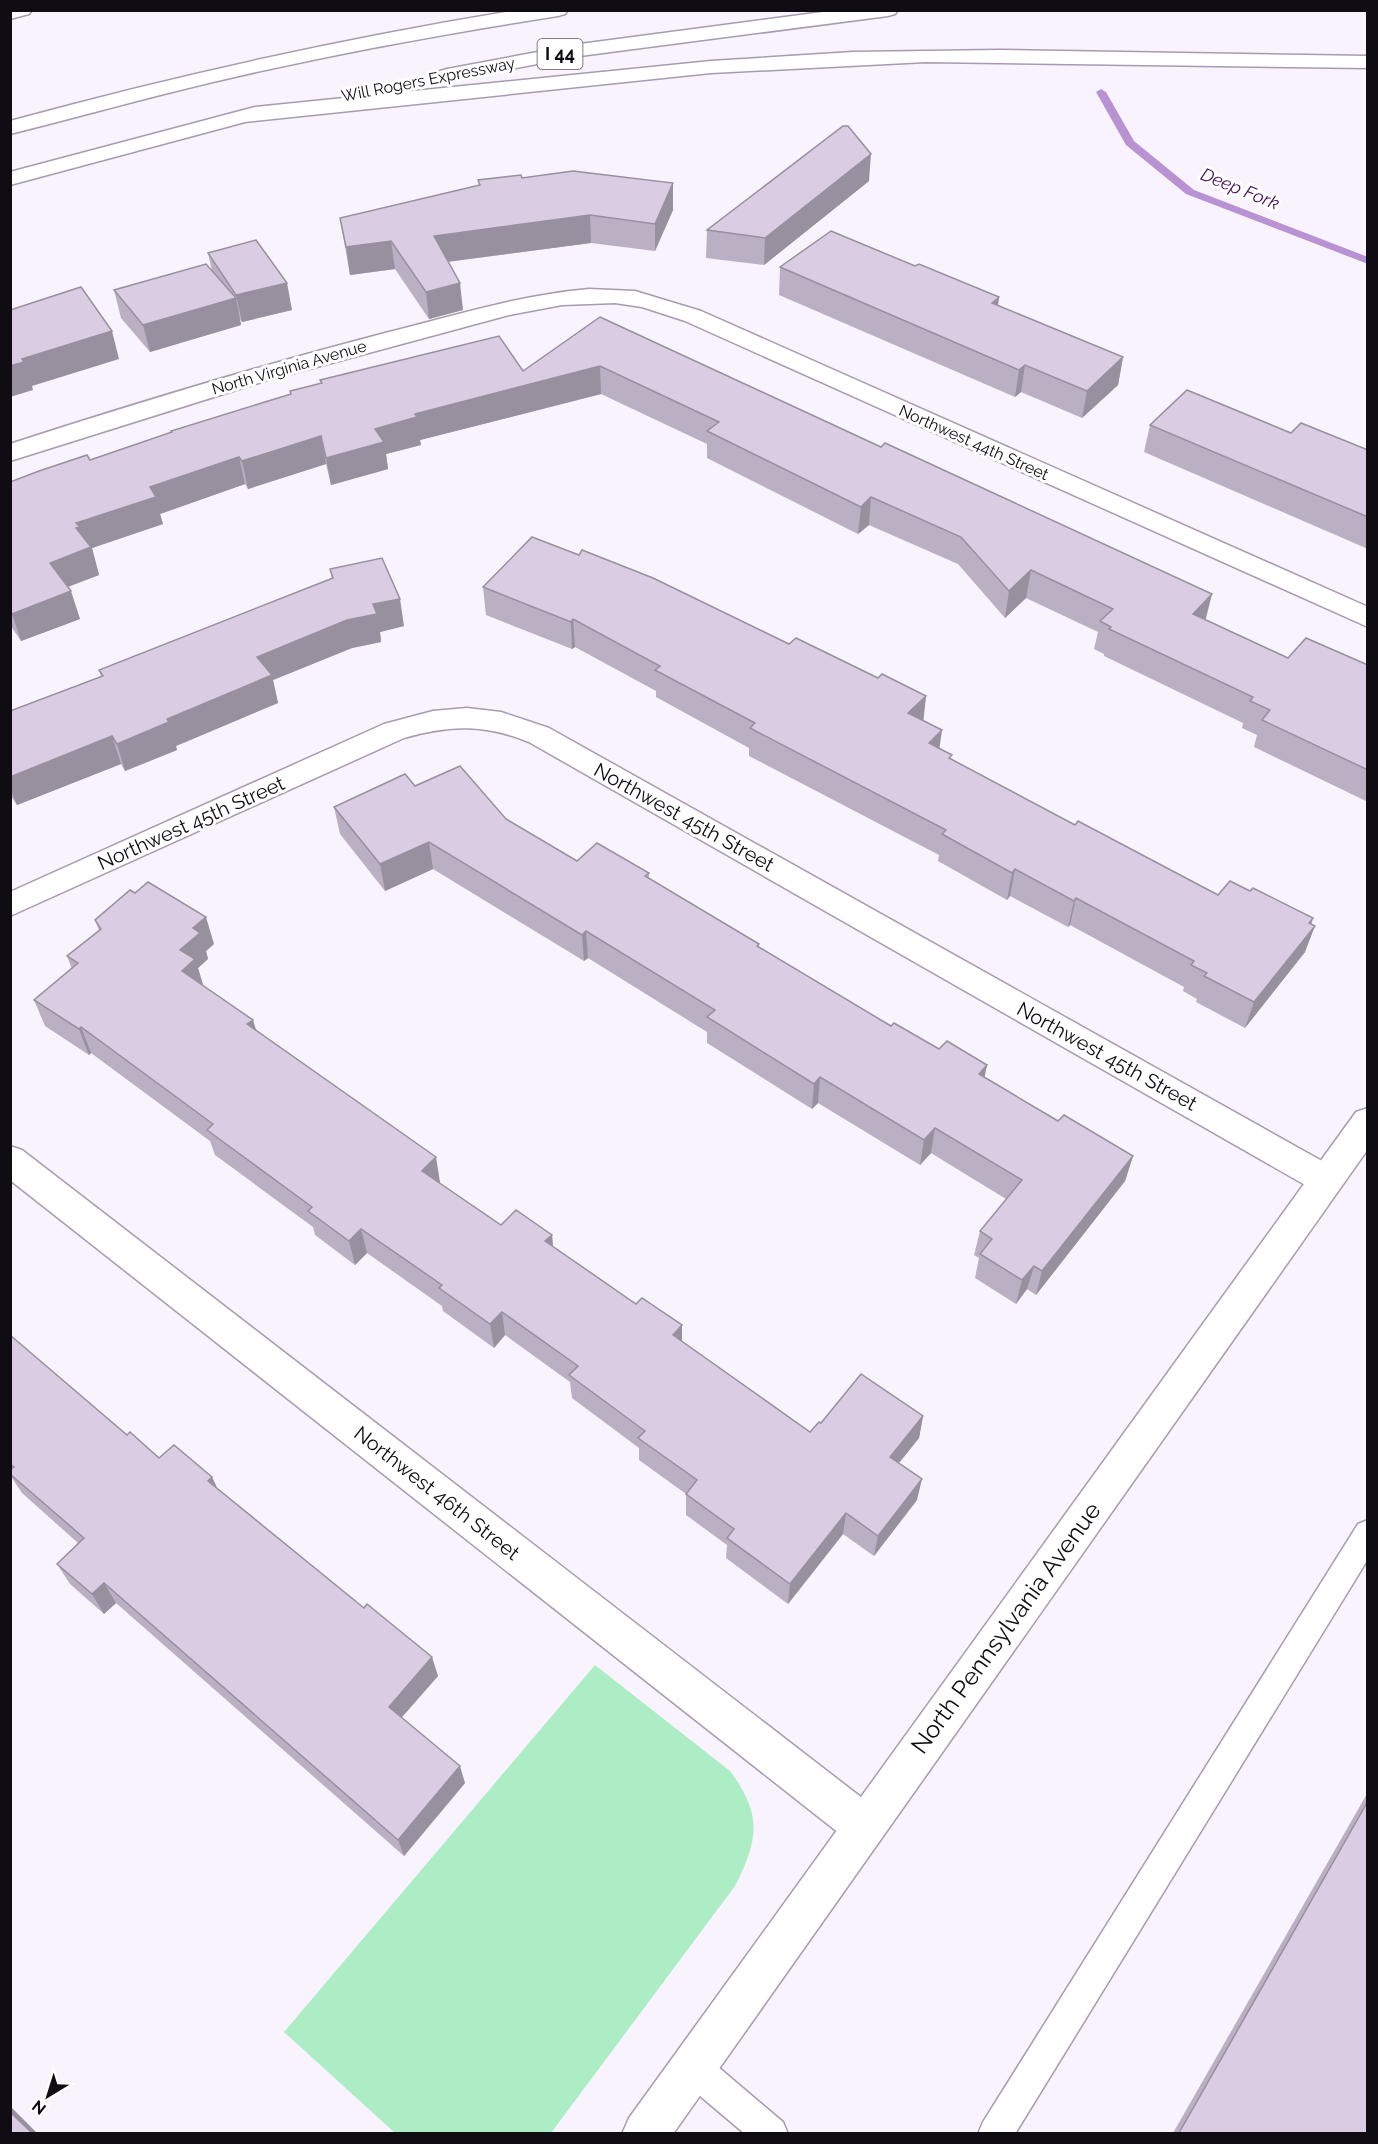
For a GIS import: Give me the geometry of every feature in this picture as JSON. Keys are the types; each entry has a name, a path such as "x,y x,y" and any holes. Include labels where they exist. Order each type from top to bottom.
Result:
{"main road":[{"path":"10,13 22,10"},
{"path":"489,21 537,10"},
{"name":"I 44","path":"10,128 336,50 558,10"},
{"name":"Will Rogers Expressway","path":"10,179 234,117 580,51 888,10"},
{"path":"234,117 650,73 781,62 944,56 1368,62"},
{"name":"Northwest 44th Street","path":"572,298 616,296 654,302 693,316 1368,618"},
{"name":"North Virginia Avenue","path":"10,453 119,416 297,363 508,310 572,298"},
{"name":"Northwest 45th Street","path":"10,905 394,731 452,717 482,717 511,723 539,735 1326,1180"},
{"name":"North Pennsylvania Avenue","path":"645,2133 1368,1122"},
{"name":"Northwest 46th Street","path":"10,1160 864,1826"}],"lane":[{"path":"995,2133 1368,1533"},
{"path":"692,2067 771,2133"}],"green space":[{"path":"595,1665 730,1771 748,1800 754,1827 749,1854 743,1869 735,1886 551,2133 395,2133 284,2032"}],"building":[{"path":"843,126 848,126 871,154 765,238 707,230"},
{"path":"573,171 673,183 655,224 590,215 434,236 460,283 426,292 391,241 346,247 340,218 480,185 478,180 521,175 522,178"},
{"path":"831,231 915,266 919,264 999,297 992,303 1123,357 1087,391 1025,365 1019,370 780,267"},
{"path":"256,240 287,283 236,295 208,253"},
{"path":"206,264 236,298 143,325 114,290"},
{"path":"81,287 112,331 22,359 24,362 10,366 10,310"},
{"path":"600,317 881,447 885,443 1212,594 1193,614 1288,658 1306,638 1368,665 1368,770 1262,720 1270,710 1250,701 1253,697 1109,629 1111,627 1100,621 1113,609 1031,570 1009,591 961,537 871,497 861,507 707,431 719,422 600,366 415,414 417,417 375,429 384,442 326,458 321,436 242,461 239,457 150,487 156,497 76,523 80,527 76,528 91,547 50,563 71,591 12,614 10,612 10,482 87,455 90,460 171,431 291,394 290,391 322,383 320,380 499,336 523,371"},
{"path":"1187,390 1291,433 1301,423 1368,450 1368,517 1150,425"},
{"path":"532,537 579,555 582,550 653,578 789,644 796,638 878,678 882,674 926,696 908,713 942,730 929,743 952,755 949,758 1075,825 1078,821 1218,895 1230,881 1250,891 1253,888 1313,918 1309,923 1315,926 1254,1002 1204,976 1207,973 1191,965 1194,961 1076,898 1074,901 1015,869 1012,873 942,834 946,830 750,728 755,723 655,670 660,666 573,619 571,622 483,587"},
{"path":"382,558 400,599 373,604 377,614 347,620 257,657 272,675 167,719 169,722 117,744 112,736 10,777 10,711 103,676 99,670 333,578 330,569"},
{"path":"460,766 506,819 577,861 597,843 649,873 645,876 759,944 757,946 891,1026 894,1023 939,1049 947,1041 987,1065 979,1074 1058,1121 1064,1115 1133,1156 1042,1271 1034,1266 1022,1280 980,1254 992,1239 980,1231 1022,1180 935,1128 924,1140 820,1077 814,1084 707,1017 715,1010 586,931 582,935 429,842 380,864 334,807 405,774 415,786"},
{"path":"148,882 206,917 193,928 200,933 180,950 195,959 182,971 253,1020 247,1024 436,1157 422,1171 501,1225 516,1210 552,1235 545,1241 636,1304 642,1298 682,1325 673,1335 810,1432 819,1422 821,1423 861,1374 923,1416 890,1457 922,1479 878,1536 846,1513 790,1584 727,1538 734,1529 686,1494 697,1480 638,1438 645,1431 569,1375 578,1366 502,1312 490,1324 439,1288 442,1285 361,1229 349,1241 308,1211 312,1207 207,1130 213,1124 81,1027 79,1029 34,1000 78,963 67,956 101,929 95,920 130,890 135,893"},
{"path":"10,1335 127,1435 130,1432 159,1458 174,1445 212,1477 208,1481 364,1608 367,1604 432,1657 389,1707 460,1766 398,1840 104,1583 92,1594 57,1564 84,1538 10,1474 10,1470 14,1467 10,1464"},
{"path":"1368,1801 1368,2133 1179,2133"},
{"path":"10,2112 32,2133 10,2133"}],"waterway":[{"name":"Deep Fork","path":"1101,92 1130,143 1190,192 1368,261"}]}
